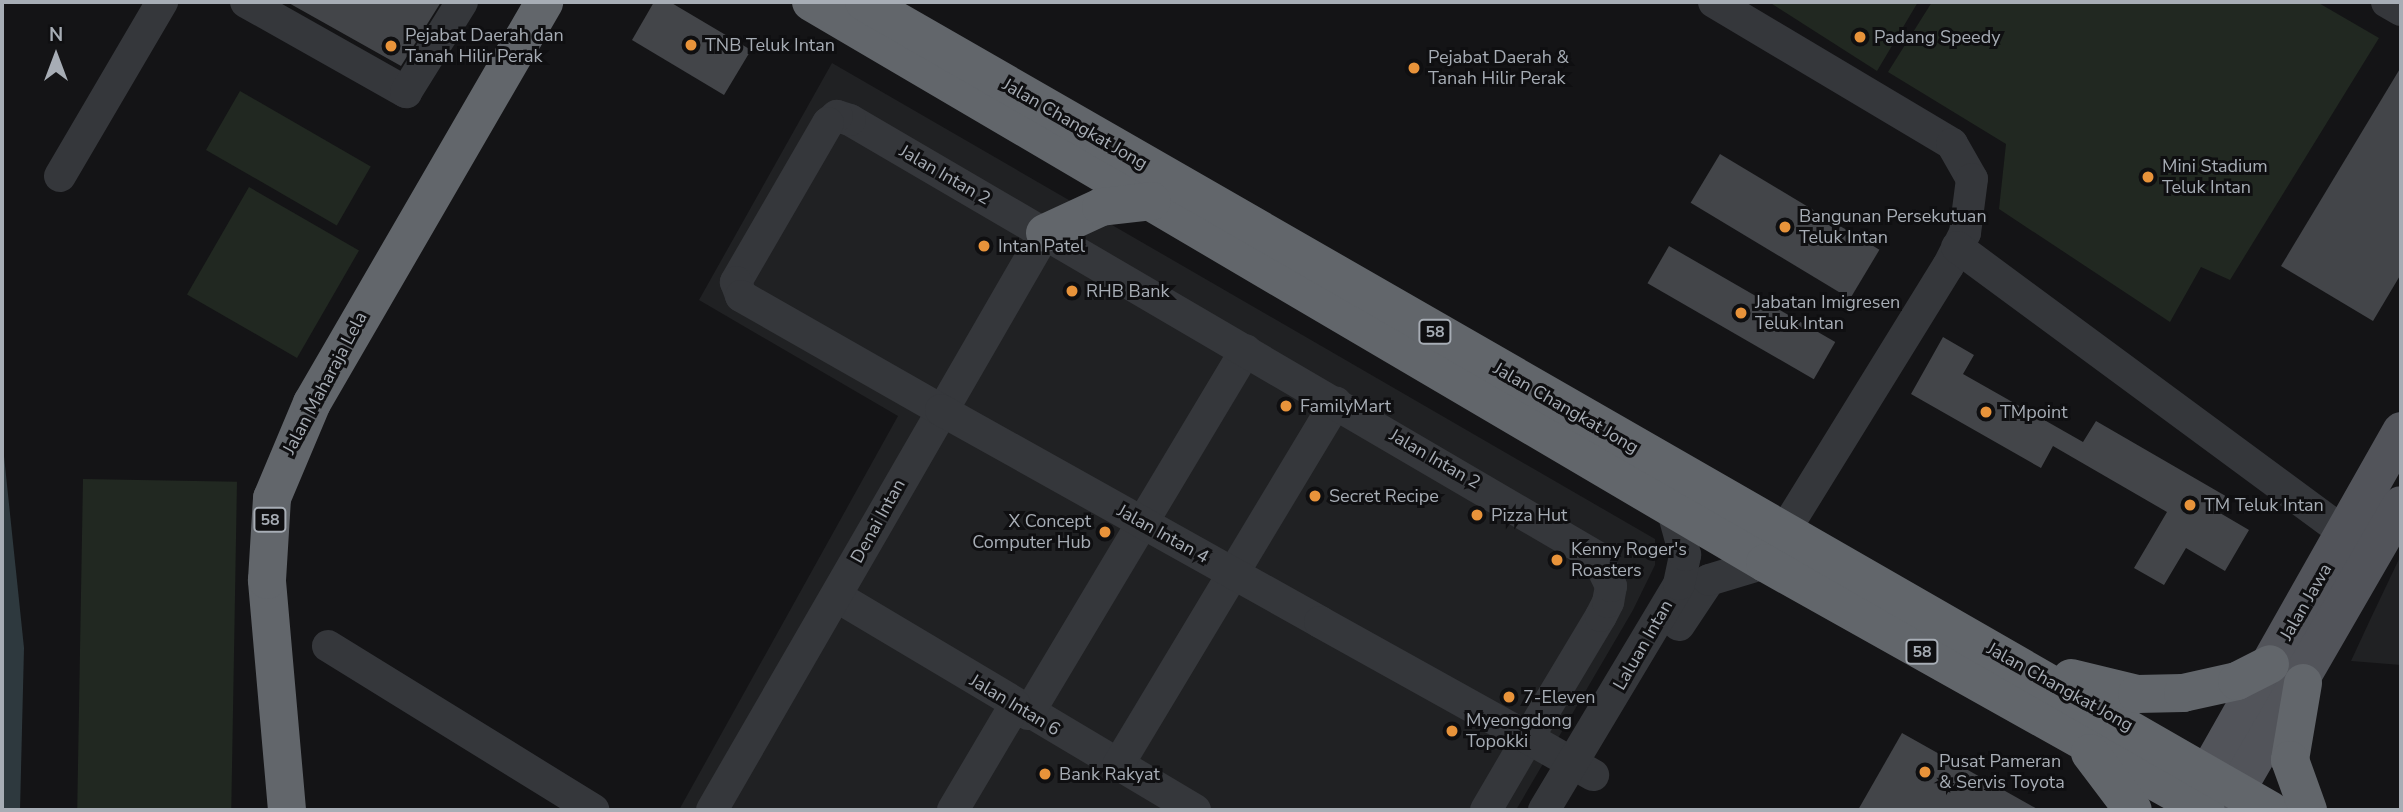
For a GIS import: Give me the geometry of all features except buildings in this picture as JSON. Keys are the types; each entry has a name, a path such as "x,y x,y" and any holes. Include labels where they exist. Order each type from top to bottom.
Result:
{"highway":[{"path":"509,61 521,2"},
{"name":"Jalan Maharaja Lela","path":"287,810 267,580 272,498 312,403 544,2"},
{"name":"Jalan Changkat Jong","path":"811,2 1672,508 1774,548 2009,658 2209,799"},
{"name":"Jalan Changkat Jong","path":"864,2 1774,548 2080,740 2209,799 2270,810"},
{"path":"1045,233 1101,207 1152,201"},
{"path":"2009,658 2137,694 2212,688 2270,664"},
{"path":"2303,683 2290,760 2308,810"},
{"path":"2080,740 2133,810"}],"main road":[{"name":"Jalan Jawa","path":"2209,799 2270,664 2401,432"},
{"path":"2209,799 2303,683 2376,557 2401,505"}],"street":[{"path":"60,176 162,2"},
{"path":"246,2 406,92 461,2"},
{"path":"1714,2 1952,144 1972,179 1972,204 1957,247 1774,548"},
{"path":"2387,2 2401,10"},
{"name":"Jalan Intan 2","path":"736,289 837,116 1579,542 1607,570 1608,602 1486,810"},
{"name":"Denai Intan","path":"712,810 1045,233"},
{"path":"1957,247 2376,557"},
{"name":"Jalan Intan 4","path":"736,289 942,410 1583,769"},
{"path":"953,810 1142,522 1246,349"},
{"path":"1118,765 1336,402"},
{"name":"Laluan Intan","path":"1570,810 1583,769 1679,584 1685,555 1672,508"},
{"name":"Laluan Intan","path":"1544,810 1583,769 1697,593 1723,572 1774,548"},
{"name":"Jalan Intan 6","path":"836,596 1021,709 1195,810"},
{"path":"328,646 594,810"}],"shaded area":[{"name":"Padang Speedy","path":"1769,2 1918,2 1877,71"},
{"name":"Mini Stadium Teluk Intan","path":"1932,2 2317,2 2379,38 2230,280 2201,267 2170,322 1999,209 2006,144 1888,72"},
{"path":"832,63 1655,539 1655,565 1633,610 1516,810 679,810 898,416 699,300"},
{"path":"240,91 371,166 337,225 206,150"},
{"path":"249,187 359,250 297,358 187,294"},
{"path":"2,437 24,648 20,810 2,810"},
{"path":"83,479 237,482 231,810 77,810"},
{"path":"2401,555 2401,665 2351,661 2370,620"}],"place":[{"name":"Padang Speedy","path":"1860,37"},
{"name":"TNB Teluk Intan","path":"691,45"},
{"name":"Pejabat Daerah dan Tanah Hilir Perak","path":"391,46"},
{"name":"Pejabat Daerah & Tanah Hilir Perak","path":"1414,68"},
{"name":"Mini Stadium Teluk Intan","path":"2148,177"},
{"name":"Bangunan Persekutuan Teluk Intan","path":"1785,227"},
{"name":"Intan Patel","path":"984,246"},
{"name":"RHB Bank","path":"1072,291"},
{"name":"Jabatan Imigresen Teluk Intan","path":"1741,313"},
{"name":"FamilyMart","path":"1286,406"},
{"name":"TMpoint","path":"1986,412"},
{"name":"Secret Recipe","path":"1315,496"},
{"name":"TM Teluk Intan","path":"2190,505"},
{"name":"Pizza Hut","path":"1477,515"},
{"name":"X Concept Computer Hub","path":"1105,532"},
{"name":"Kenny Roger's Roasters","path":"1557,560"},
{"name":"7-Eleven","path":"1509,697"},
{"name":"Myeongdong Topokki","path":"1452,731"},
{"name":"Pusat Pameran & Servis Toyota","path":"1925,772"},
{"name":"Bank Rakyat","path":"1045,774"}]}
